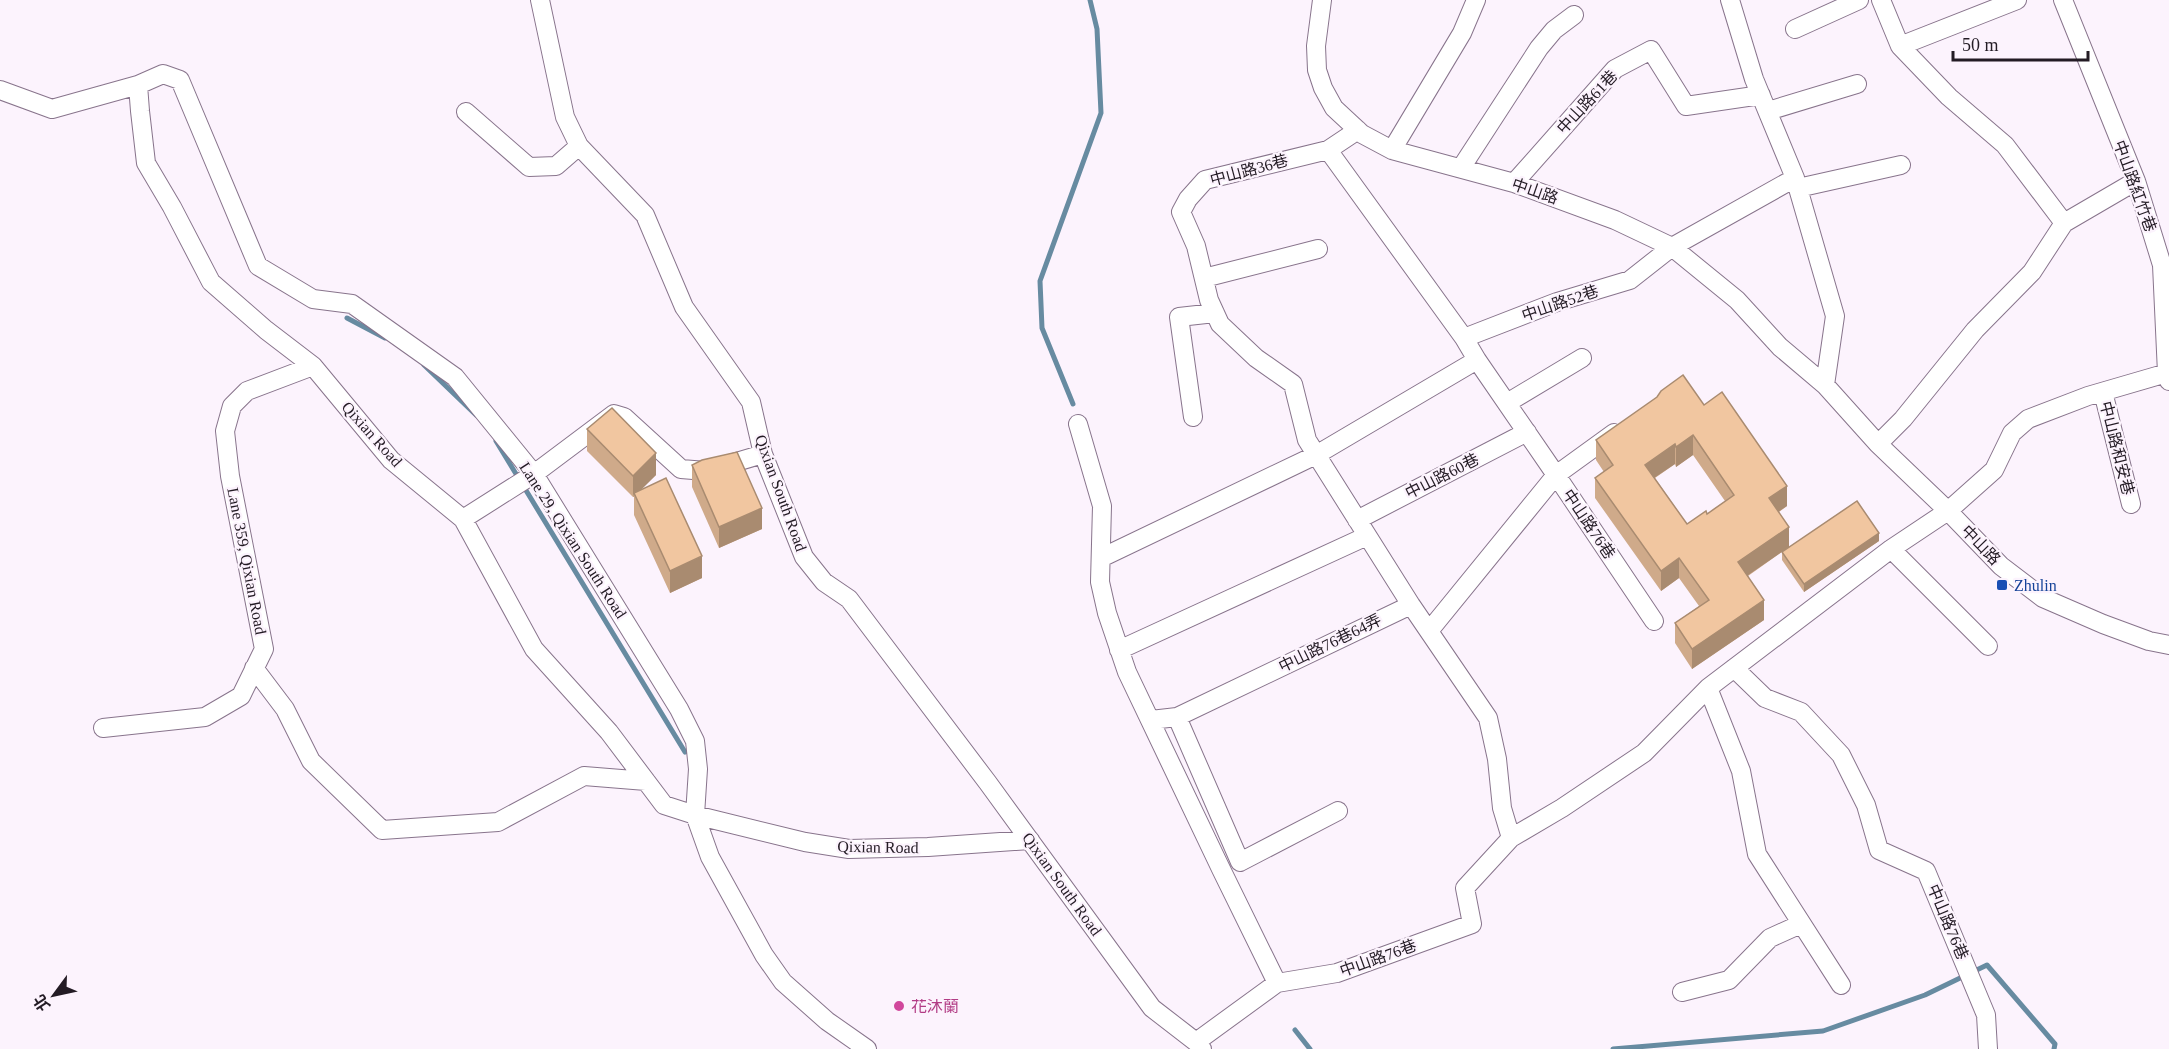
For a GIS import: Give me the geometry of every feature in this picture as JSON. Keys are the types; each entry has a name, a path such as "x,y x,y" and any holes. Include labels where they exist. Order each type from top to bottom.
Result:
{"street":[{"name":"Qixian South Road","path":"540,0 565,117 579,147 645,215 684,308 751,402 763,454 804,557 824,582 849,599 1030,840 1152,1008 1199,1046"},
{"name":"中山路","path":"1322,0 1316,46 1317,70 1323,88 1334,108 1358,130 1392,150 1514,183 1615,220 1672,247 1737,300 1780,347 1825,385 1878,444 2001,566 2043,598 2103,624 2149,641 2169,645"},
{"path":"1392,150 1462,33 1476,0"},
{"path":"1730,0 1754,79 1797,183 1835,316 1825,385"},
{"path":"1795,29 1859,0"},
{"path":"1881,0 1900,46 1949,98 2005,145 2064,224"},
{"path":"1900,46 2017,0"},
{"name":"中山路紅竹巷","path":"2063,0 2136,181 2162,265 2168,377"},
{"path":"1461,168 1539,48 1554,30 1574,15"},
{"name":"中山路61巷","path":"1514,183 1615,69 1651,50 1686,106 1764,103"},
{"name":"Lane 29, Qixian South Road","path":"138,85 163,74 180,80 258,266 313,299 352,304 455,377 534,474 679,709 695,741 698,769 694,815"},
{"path":"1764,103 1857,84"},
{"path":"0,90 52,109 138,85"},
{"name":"Qixian Road","path":"138,85 146,163 211,282 266,330 313,366 391,460 463,519 534,649 609,732 664,805 694,815 805,842 849,849 928,847 1030,840"},
{"path":"466,112 529,167 556,166 579,147"},
{"name":"中山路36巷","path":"1316,455 1307,440 1293,384 1256,358 1220,324 1196,246 1181,212 1188,199 1205,180 1328,150 1358,130"},
{"path":"1328,150 1464,338 1556,475 1631,421"},
{"path":"1672,247 1797,183 1900,165"},
{"path":"1878,444 1903,418 1975,330 2032,272 2064,224 2136,181"},
{"name":"中山路52巷","path":"1464,338 1557,302 1630,280 1672,247"},
{"path":"1204,278 1318,249"},
{"path":"1192,417 1179,317 1215,313"},
{"path":"1507,403 1582,358"},
{"path":"1101,558 1316,455 1477,360"},
{"name":"Lane 359, Qixian Road","path":"103,728 205,717 241,696 264,649 230,476 225,431 232,406 247,391 313,366"},
{"name":"中山路和安巷","path":"1948,511 1994,470 2012,432 2028,419 2103,392 2168,377"},
{"name":"中山路和安巷","path":"2103,392 2130,504"},
{"path":"463,519 534,474 614,414 624,417 681,469 706,471 763,454"},
{"path":"1078,424 1102,506 1100,582 1119,650 1277,983"},
{"name":"中山路60巷","path":"1357,520 1527,432"},
{"path":"1316,455 1410,605 1488,718 1497,759 1502,808 1511,838"},
{"name":"中山路76巷","path":"1429,631 1556,475 1654,621"},
{"name":"中山路76巷","path":"1199,1046 1277,983 1337,973 1472,924 1465,888 1511,838 1563,808 1644,753 1708,688 1891,549 1948,511"},
{"path":"1119,650 1367,536"},
{"path":"1891,549 1988,646"},
{"name":"中山路76巷64弄","path":"1151,720 1177,717 1410,605"},
{"path":"254,668 285,709 311,761 382,830 498,822 585,776 646,781"},
{"name":"中山路76巷","path":"1734,668 1765,698 1801,712 1841,755 1866,805 1879,850 1926,871 1986,1015 1988,1049"},
{"path":"1708,688 1741,771 1756,854 1841,985"},
{"path":"1177,717 1240,862 1338,811"},
{"path":"694,815 710,857 764,955 783,982 827,1021 867,1049"},
{"path":"1682,992 1730,980 1770,938 1801,924"}],"building":[{"path":"1683,375 1704,405 1722,392 1787,486 1769,498 1789,527 1738,562 1764,600 1692,649 1675,623 1709,600 1679,558 1661,571 1595,478 1613,465 1596,440 1657,397 1661,391","holes":["1693,435 1734,495 1707,514 1706,511 1687,524 1645,465 1675,444 1676,447"]},
{"path":"612,408 656,453 633,476 587,429"},
{"path":"737,452 762,508 719,527 692,465 702,460"},
{"path":"666,478 702,556 670,571 634,493"},
{"path":"1857,501 1879,533 1804,584 1782,552"}],"waterway":[{"path":"1073,404 1042,328 1040,281 1101,113 1097,29 1090,0"},
{"path":"347,318 385,338"},
{"path":"424,365 476,415"},
{"path":"496,441 685,752"},
{"path":"1613,1049 1823,1031 1925,995 1987,965 2055,1044 2054,1049"},
{"path":"1295,1030 1310,1049"}],"place":[{"name":"Zhulin","path":"2002,585"},
{"name":"花沐蘭","path":"899,1006"}]}
